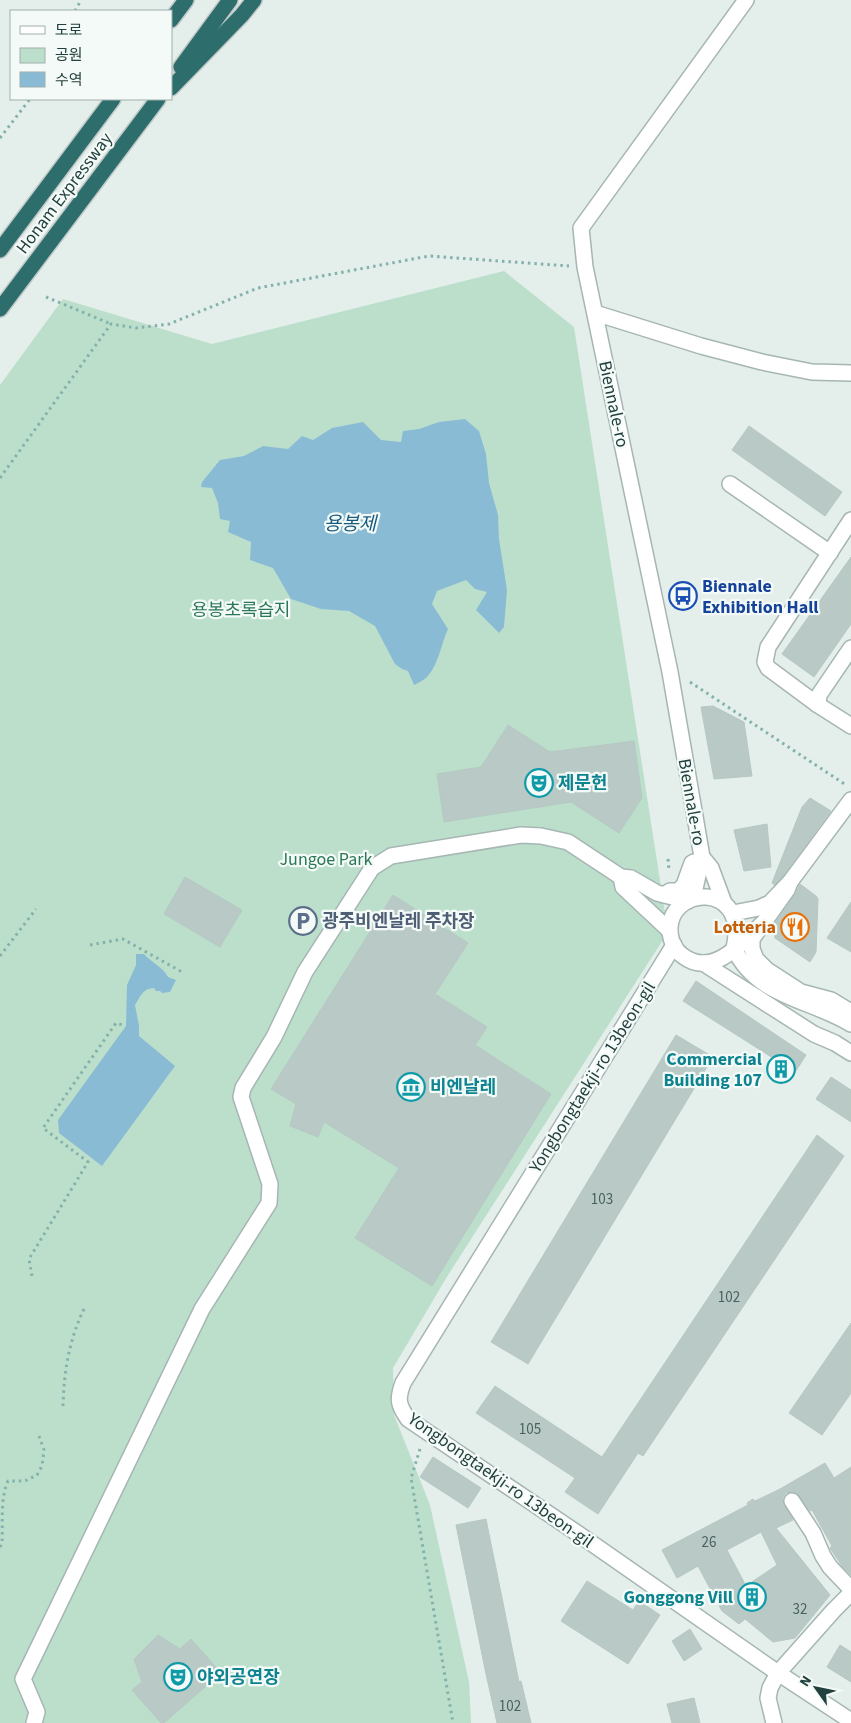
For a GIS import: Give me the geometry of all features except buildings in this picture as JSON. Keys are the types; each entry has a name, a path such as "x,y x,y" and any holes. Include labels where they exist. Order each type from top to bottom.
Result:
{"highway":[{"path":"172,19 186,0"},
{"path":"172,79 230,0"},
{"path":"172,87 254,0"},
{"name":"Honam Expressway","path":"0,250 112,100"},
{"name":"Honam Expressway","path":"0,309 158,100"}],"street":[{"name":"Biennale-ro","path":"702,857 670,672 585,267 581,228 746,0"},
{"path":"595,313 701,346 762,362 812,372 851,373"},
{"path":"730,484 830,553"},
{"path":"851,520 768,646 765,662 768,668 818,705 851,726"},
{"path":"818,705 819,695 851,648"},
{"path":"763,923 718,961 703,964 688,960 679,954 672,938 671,923 676,912 691,900 705,896 716,899 728,908 759,908 770,902 790,882 851,800"},
{"path":"34,1723 37,1712 23,1679 202,1309 269,1203 270,1184 241,1097 243,1088 274,1037 305,972 372,868 391,856 522,835 541,836 561,839 574,844 621,877 631,878 664,895 691,900"},
{"path":"664,895 670,891 678,891 684,885 692,863 702,857"},
{"path":"691,900 702,857"},
{"path":"702,857 711,868 737,924 734,948 745,968 760,981 790,997 831,1013 848,1030"},
{"path":"621,877 623,887 672,938"},
{"path":"790,882 787,890 752,939 752,949 756,959 762,966 801,992 831,1000 851,1012"},
{"name":"Yongbongtaekji-ro 13beon-gil","path":"672,938 403,1383 399,1394 399,1407 408,1419 851,1721"},
{"path":"703,964 814,1034 835,1043 851,1053"},
{"path":"774,1723 768,1698 770,1688 778,1673 851,1591 827,1562 813,1533 792,1501"}],"path":[{"path":"0,138 29,100"},
{"path":"46,297 111,324 136,328 169,324 258,288 429,256 585,267"},
{"path":"0,478 111,324"},
{"path":"670,672 691,682 851,788"},
{"path":"0,956 36,909"},
{"path":"90,945 123,939 182,972"},
{"path":"32,1276 29,1259 88,1162 43,1128 116,1023 123,1025"},
{"path":"63,1406 64,1375 69,1347 75,1327 84,1309"},
{"path":"0,1547 2,1543 1,1513 4,1488 8,1481 25,1481 37,1475 42,1466 44,1450 38,1436"},
{"path":"421,1444 411,1478 453,1723"}],"green space":[{"name":"Jungoe Park","path":"504,271 574,327 668,932 448,1275 393,1368 394,1415 430,1505 469,1682 471,1723 0,1723 0,385 63,299 212,344"}],"water":[{"name":"용봉제","path":"465,419 479,431 486,454 489,483 498,515 499,539 507,590 504,627 499,633 476,610 487,592 475,589 466,580 437,591 432,604 448,629 431,672 426,678 414,685 408,671 395,664 375,626 349,611 321,609 291,599 273,568 250,560 251,542 228,532 230,521 220,519 218,503 212,488 201,487 202,482 220,460 244,456 263,446 288,449 302,436 313,440 332,428 363,422 381,440 401,442 403,431 419,429 439,422"},
{"path":"136,954 144,954 163,970 168,977 176,980 170,992 162,993 154,988 150,988 142,994 135,1005 139,1036 175,1066 102,1166 59,1133 58,1120 126,1026 127,985 136,965"}],"place":[{"name":"Biennale Exhibition Hall","path":"683,596"},
{"name":"제문헌","path":"539,783"},
{"name":"광주비엔날레 주차장","path":"303,921"},
{"name":"Lotteria","path":"795,927"},
{"name":"Commercial Building 107","path":"781,1069"},
{"name":"비엔날레","path":"411,1087"},
{"name":"Gonggong Vill","path":"752,1597"},
{"name":"야외공연장","path":"178,1677"}],"park label":[{"name":"용봉초록습지","path":"241,610"}]}
